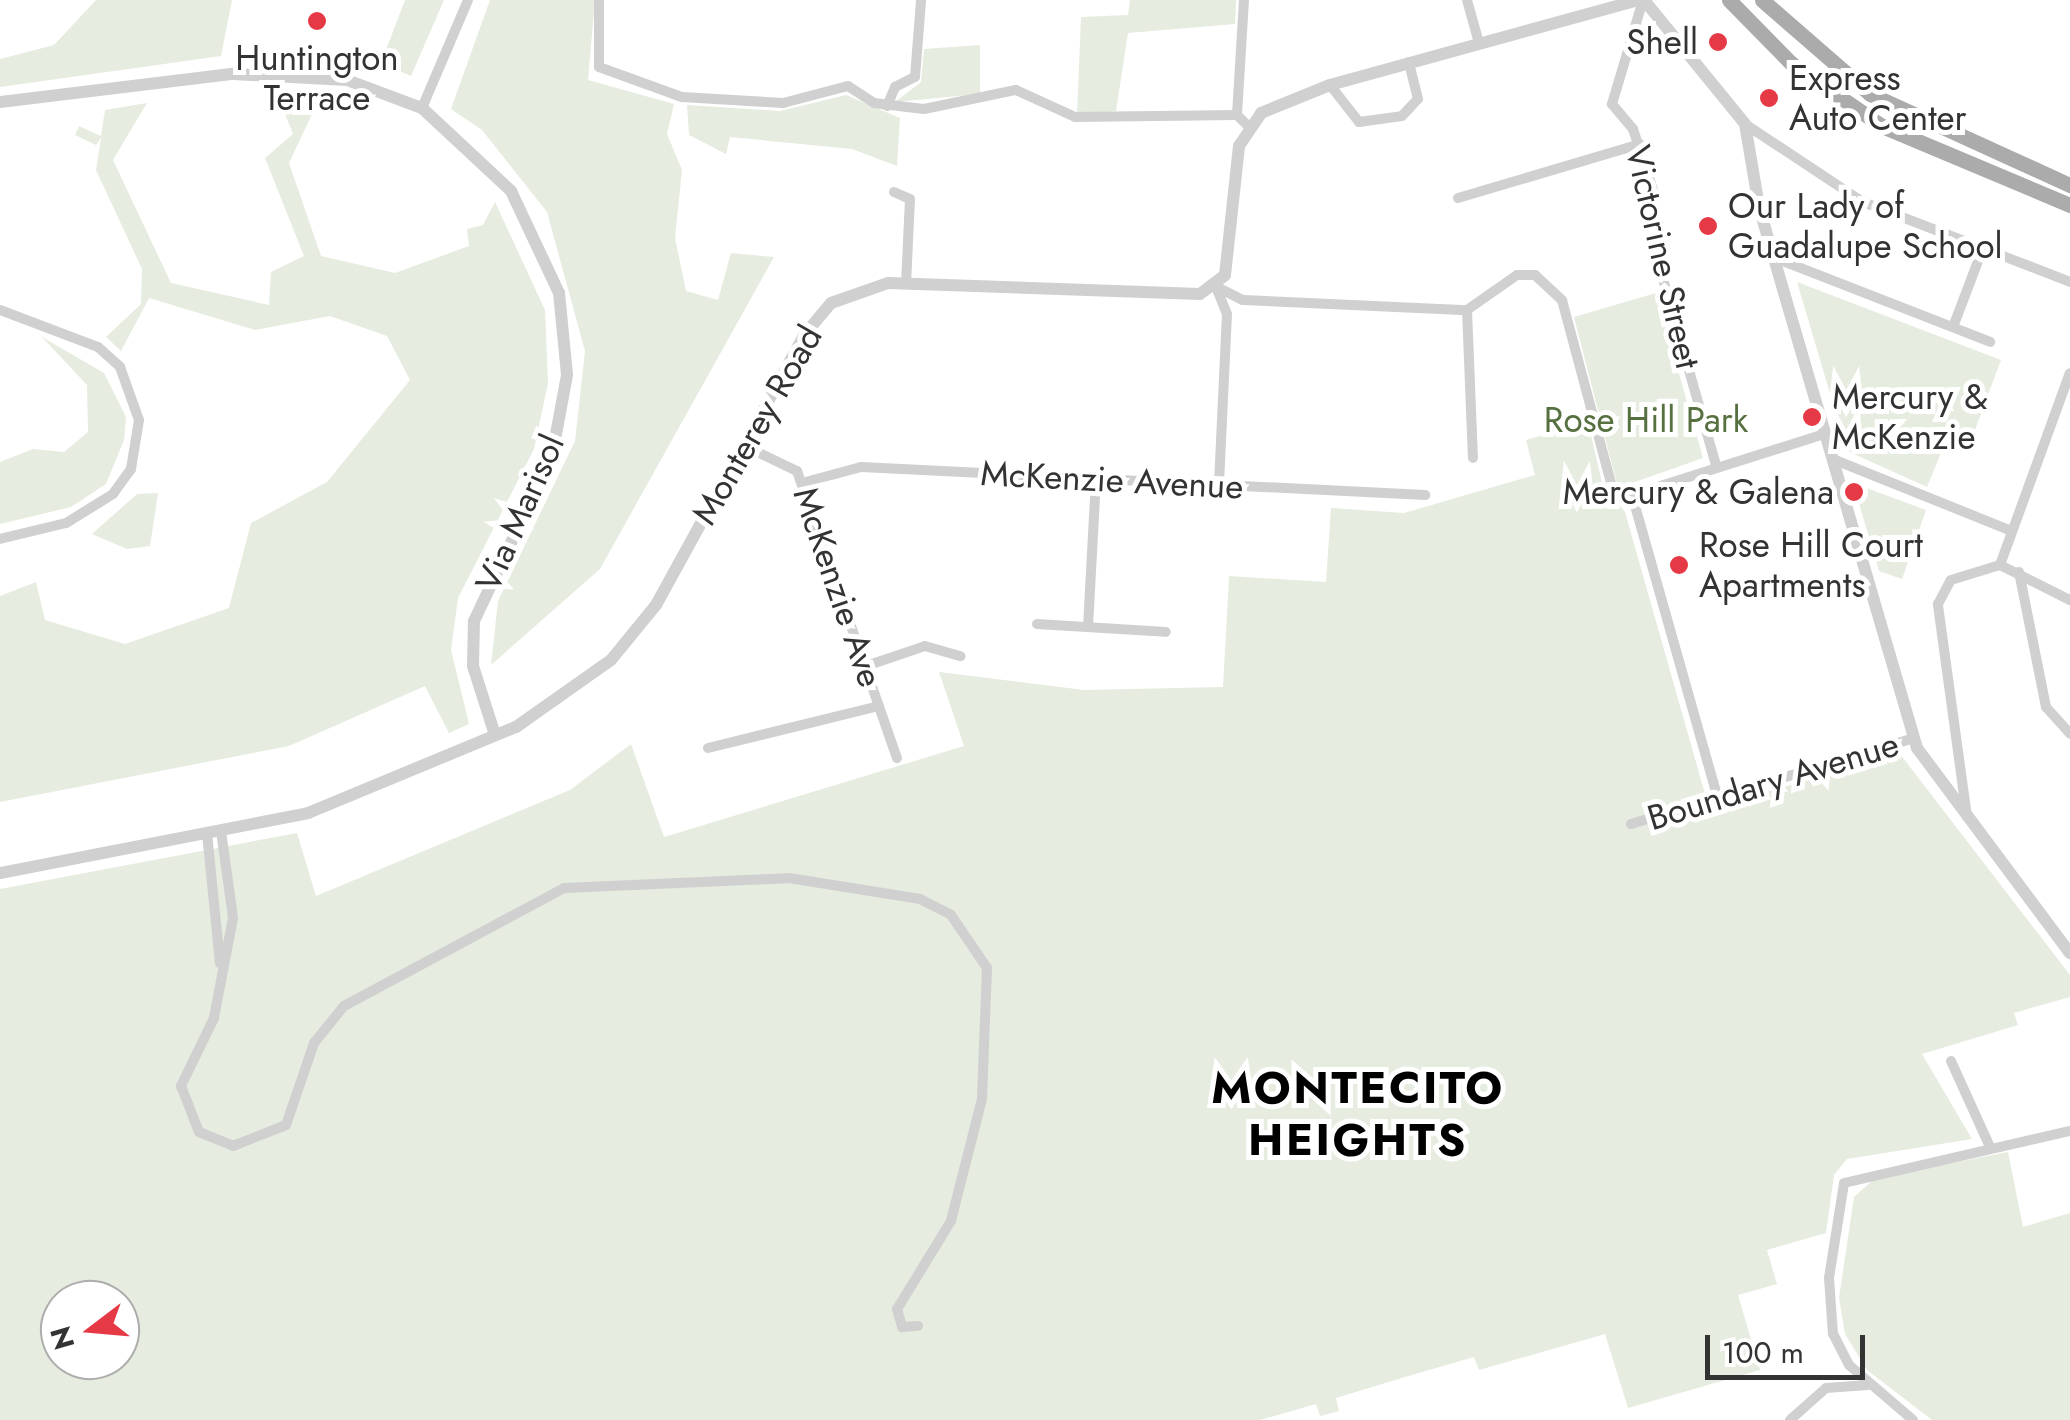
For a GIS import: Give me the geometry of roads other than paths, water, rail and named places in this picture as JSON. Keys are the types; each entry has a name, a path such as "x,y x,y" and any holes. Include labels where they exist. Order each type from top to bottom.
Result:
{"main road":[{"path":"1728,0 1792,64 1882,126 2070,205"},
{"path":"1762,0 1887,104 2070,185"}],"street":[{"path":"422,108 468,0"},
{"path":"599,0 599,67 682,97 783,103 848,86 887,106 924,109 1016,90 1075,118 1237,115"},
{"path":"887,106 895,86 916,77 921,0"},
{"path":"1244,0 1237,115 1249,128"},
{"path":"1468,0 1479,43"},
{"path":"1215,286 1230,261 1235,164 1249,128 1282,100 1642,0 1744,124 1821,180 2070,282"},
{"name":"Victorine Street","path":"1642,0 1612,104 1640,144 1660,272 1716,465"},
{"path":"1330,86 1359,122 1402,116 1418,99 1409,62"},
{"name":"Via Marisol","path":"0,102 279,72 347,80 422,108 488,162 521,206 546,252 566,333 552,456 474,620 472,666 495,736"},
{"path":"1744,124 1776,258 1914,738 1966,818 2070,954"},
{"path":"1458,198 1640,144"},
{"path":"894,192 910,200 906,283"},
{"path":"1952,328 1983,248"},
{"path":"1776,258 1990,342"},
{"path":"1215,286 1244,300 1467,310 1516,275 1552,286 1612,486 1632,495 1716,465 1827,433"},
{"name":"Monterey Road","path":"0,874 308,813 495,736 611,660 656,605 830,303 906,283 1185,296 1215,286"},
{"path":"1215,286 1227,314 1219,486"},
{"path":"0,310 98,347 120,366 140,420 131,469 113,494 66,522 0,539"},
{"path":"1467,310 1472,458"},
{"path":"2000,565 2009,530 2070,373"},
{"name":"McKenzie Ave","path":"745,446 797,471 897,758"},
{"path":"1835,460 2009,530"},
{"name":"McKenzie Avenue","path":"802,483 861,468 1425,495"},
{"path":"1088,627 1096,479"},
{"path":"1632,495 1717,796"},
{"path":"1966,818 1938,604 1952,580 2000,565 2070,600"},
{"path":"2018,572 2046,707 2070,734"},
{"path":"1037,624 1166,632"},
{"path":"866,666 925,646 960,656"},
{"path":"708,748 879,706"},
{"name":"Boundary Avenue","path":"1632,824 1914,738"},
{"path":"214,832 233,918 214,1018 184,1068 182,1102 214,1142 254,1144 286,1125 314,1043 344,1006 542,896 595,884 756,876 938,906 972,936 990,984 964,1182 896,1316 902,1327 918,1326"},
{"path":"214,832 214,1018"},
{"path":"217,922 233,918"},
{"path":"1950,1061 1990,1147"},
{"path":"1913,1420 1869,1385 1839,1351 1828,1300 1846,1178 2070,1132"},
{"path":"1790,1420 1826,1388 1869,1385"}],"place":[{"name":"Huntington Terrace","path":"317,21"},
{"name":"Shell","path":"1718,42"},
{"name":"Express Auto Center","path":"1769,98"},
{"name":"Our Lady of Guadalupe School","path":"1708,226"},
{"name":"Mercury & McKenzie","path":"1812,417"},
{"name":"Mercury & Galena","path":"1854,492"},
{"name":"Rose Hill Court Apartments","path":"1679,565"}],"district":[{"name":"MONTECITO HEIGHTS","path":"1358,1114"}],"park label":[{"name":"Rose Hill Park","path":"1646,420"}]}
